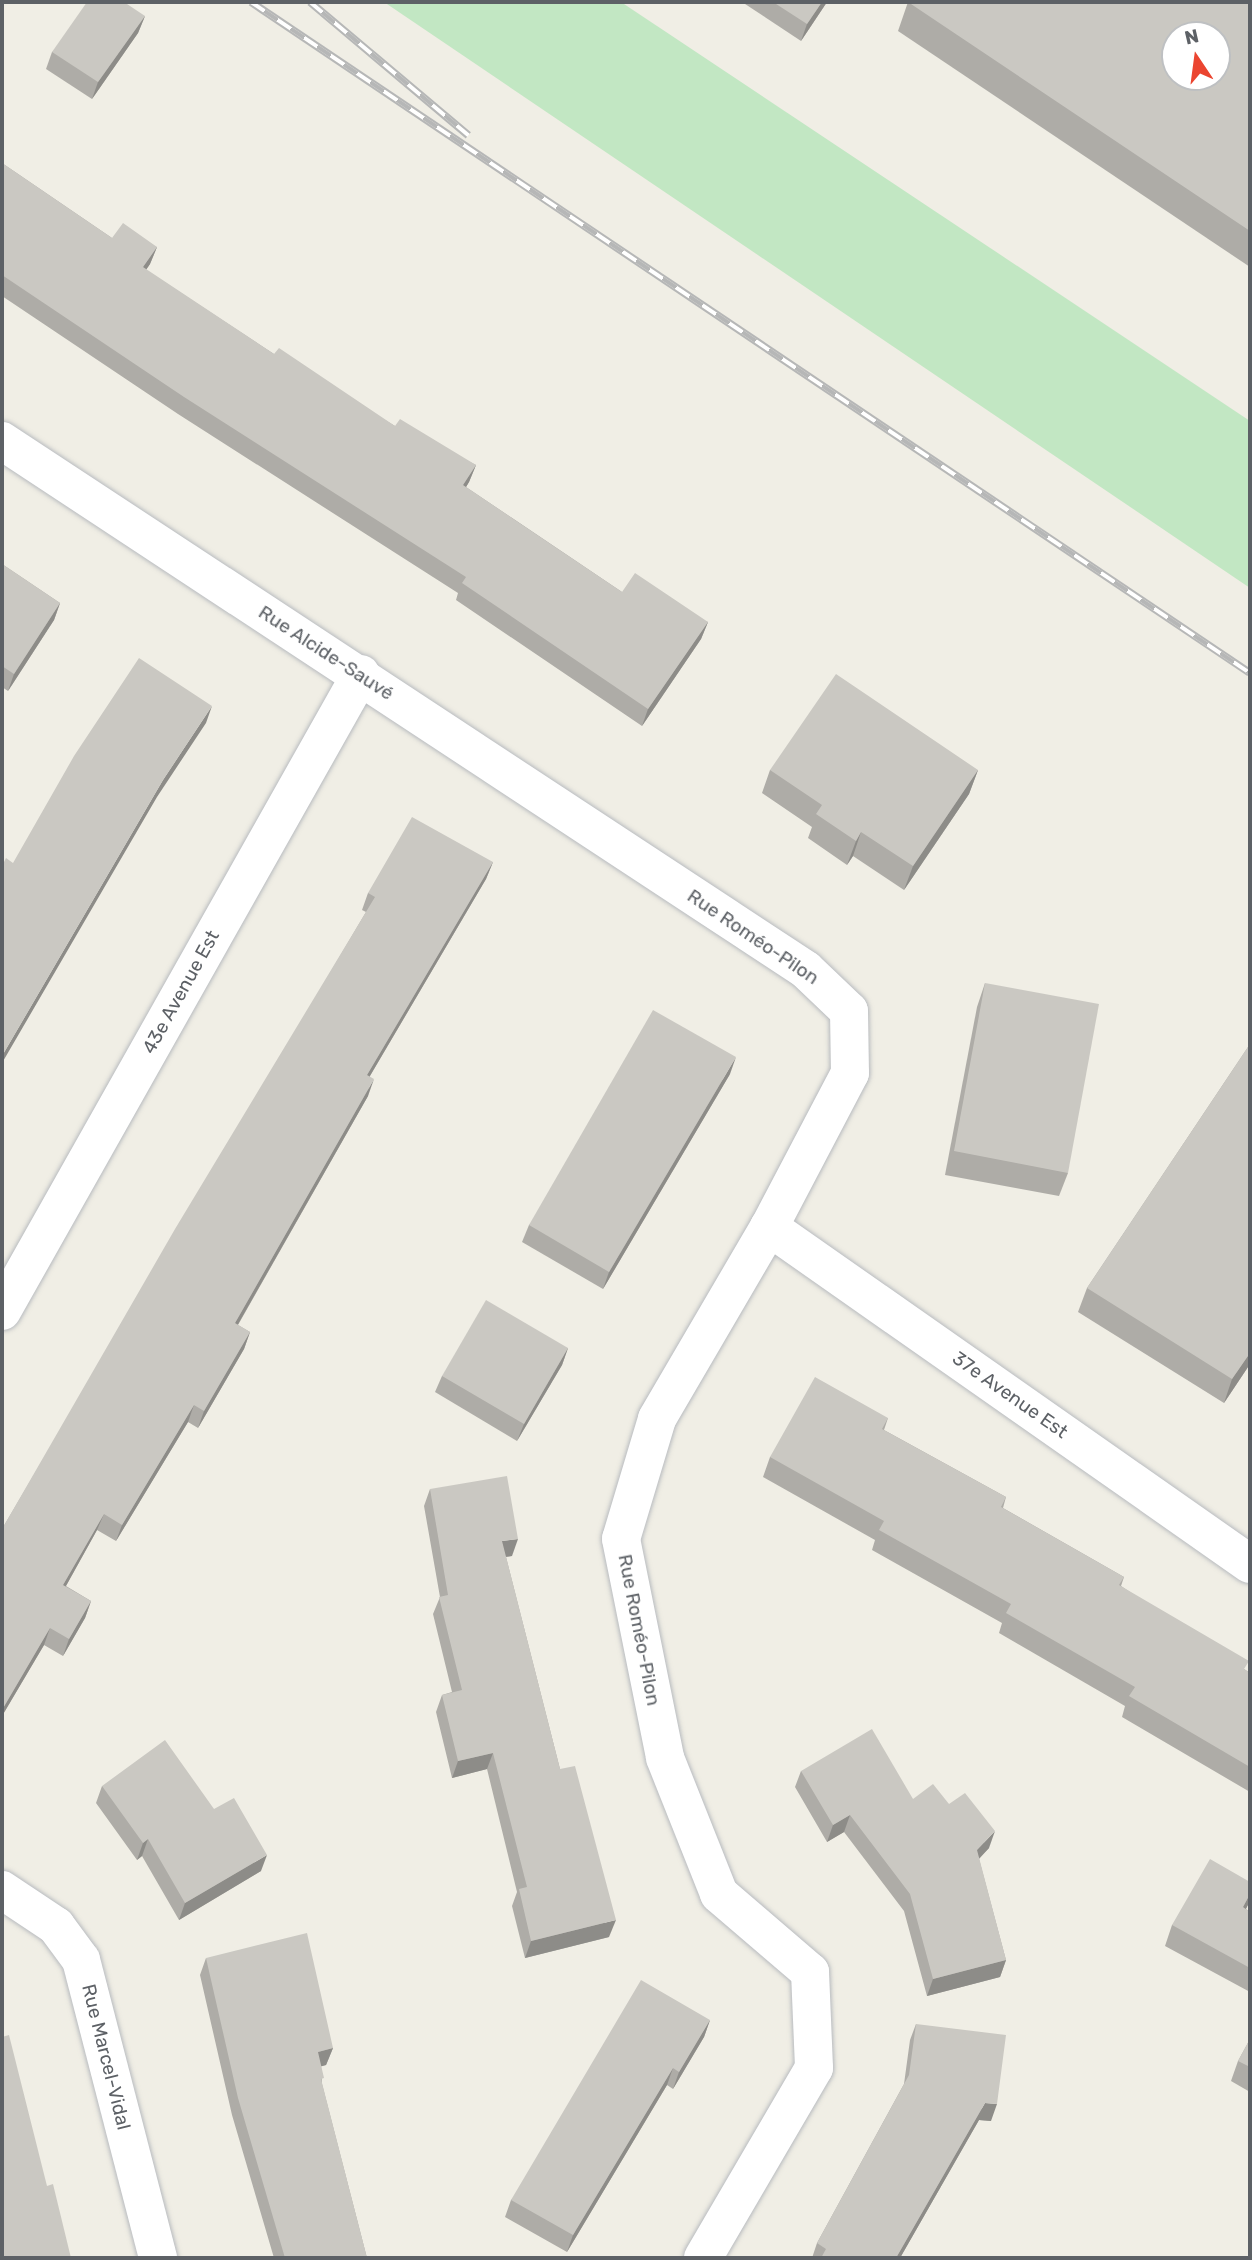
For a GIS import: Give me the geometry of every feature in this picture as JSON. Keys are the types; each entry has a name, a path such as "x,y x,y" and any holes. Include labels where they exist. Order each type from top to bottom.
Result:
{"street":[{"name":"Rue Alcide-Sauvé","path":"2,441 360,674 648,869"},
{"name":"43e Avenue Est","path":"2,1311 360,674"},
{"name":"Rue Roméo-Pilon","path":"648,869 806,970 849,1011 850,1073 769,1227 657,1419 621,1538 665,1758 719,1894 810,1972 814,2068 703,2258"},
{"name":"37e Avenue Est","path":"769,1227 1250,1564"},
{"name":"Rue Marcel-Vidal","path":"2,1890 56,1926 81,1960 158,2258"}],"green space":[{"path":"384,2 621,2 1250,421 1250,588"}],"building":[{"path":"87,2 124,2 145,16 98,82 52,52"},
{"path":"773,2 822,2 807,24"},
{"path":"908,2 1250,2 1250,231"},
{"path":"2,163 112,238 123,223 157,247 143,267 274,354 279,348 395,426 400,419 476,465 463,485 622,592 635,573 708,622 648,709 462,583 466,577 184,397 2,275"},
{"path":"2,564 60,603 14,674 2,666"},
{"path":"139,658 212,706 163,780 2,1056 2,866 6,858 13,863 74,756"},
{"path":"836,674 978,770 913,866 861,832 856,841 816,814 822,805 770,770"},
{"path":"412,817 493,862 367,1075 374,1079 235,1323 250,1332 204,1411 194,1405 122,1525 104,1514 63,1585 91,1601 69,1639 50,1628 2,1710 2,1529 175,1229 375,897 368,893"},
{"path":"985,983 1099,1004 1068,1173 954,1151"},
{"path":"653,1010 736,1057 609,1272 529,1225"},
{"path":"1250,1044 1250,1353 1232,1379 1087,1288"},
{"path":"486,1300 568,1348 524,1424 442,1376"},
{"path":"815,1377 888,1418 882,1429 1006,1497 1001,1507 1124,1577 1119,1585 1249,1661 1244,1669 1250,1673 1250,1767 1129,1696 1135,1687 1006,1613 1011,1604 879,1530 884,1521 770,1457"},
{"path":"507,1476 518,1539 502,1541 560,1769 575,1766 616,1920 531,1941 519,1889 527,1887 493,1753 458,1761 442,1695 462,1690 439,1597 448,1595 430,1489"},
{"path":"872,1729 913,1799 933,1784 949,1804 965,1793 995,1831 977,1850 1006,1960 933,1979 910,1894 850,1815 833,1825 801,1771"},
{"path":"165,1740 214,1809 234,1798 267,1855 185,1903 148,1839 143,1843 102,1786"},
{"path":"1210,1859 1250,1882 1250,1894 1243,1907 1250,1912 1250,1968 1172,1925"},
{"path":"307,1933 333,2048 318,2052 324,2078 321,2079 367,2258 285,2258 238,2098 206,1958"},
{"path":"641,1980 710,2020 679,2072 673,2068 573,2235 511,2200"},
{"path":"916,2024 1006,2035 997,2104 985,2103 896,2258 821,2258 826,2249 817,2243 909,2075"},
{"path":"9,2035 47,2186 53,2184 71,2258 2,2258 2,2037"},
{"path":"1250,2039 1250,2067 1238,2061"}],"railway":[{"path":"251,2 1250,673"},
{"path":"310,2 468,135"}]}
